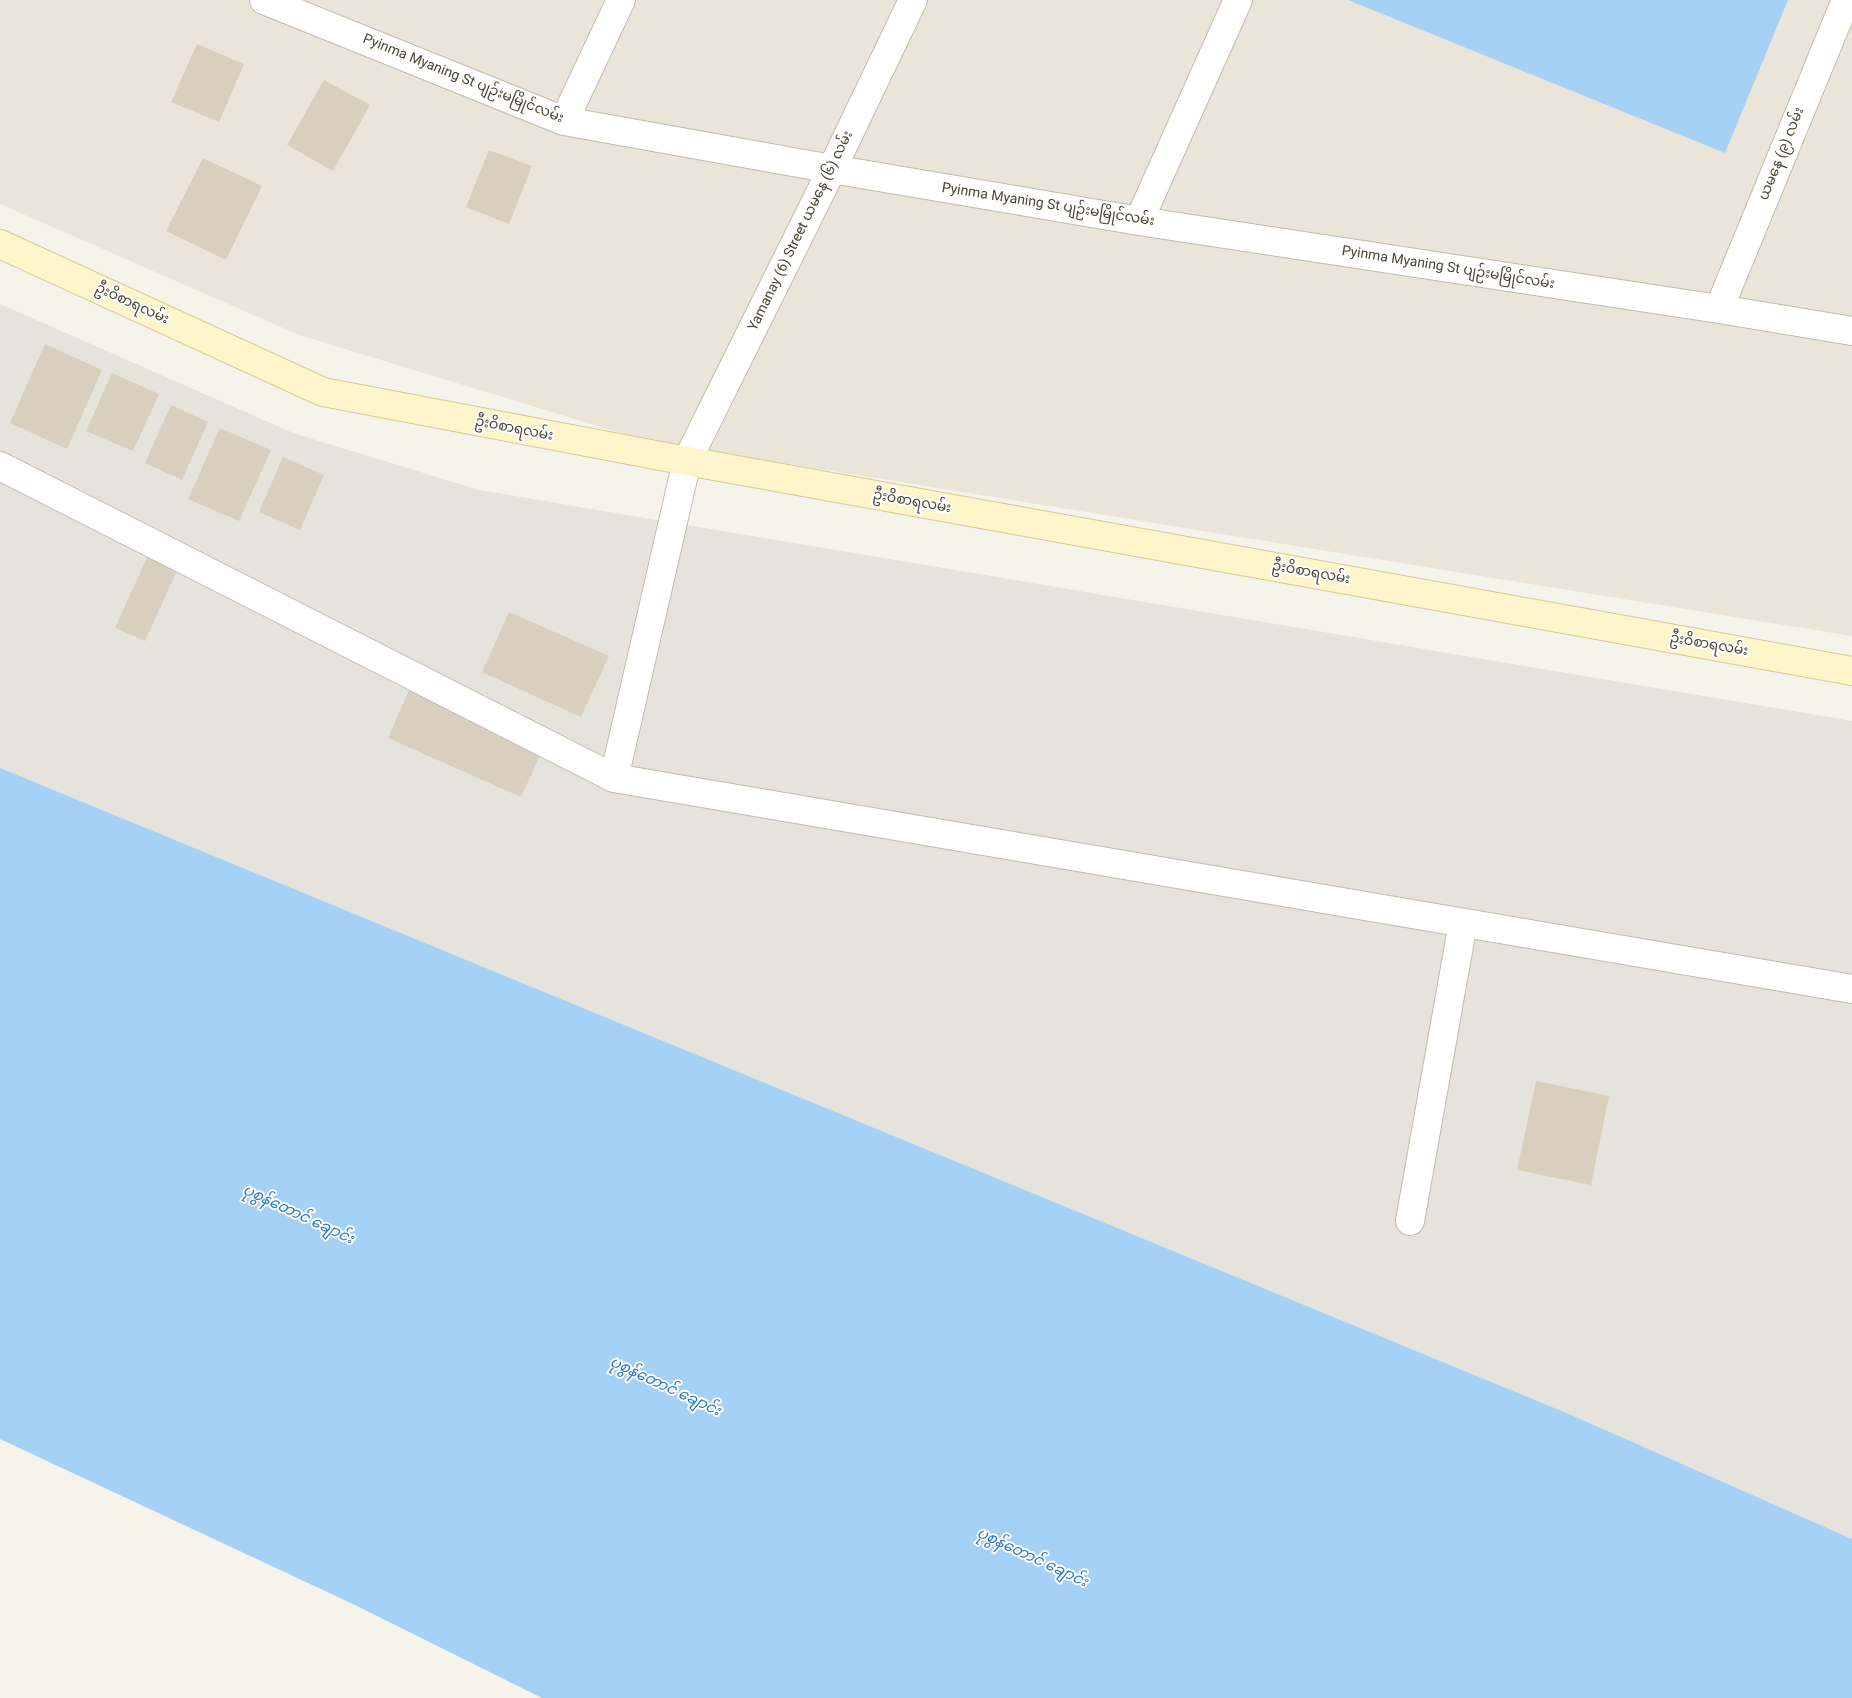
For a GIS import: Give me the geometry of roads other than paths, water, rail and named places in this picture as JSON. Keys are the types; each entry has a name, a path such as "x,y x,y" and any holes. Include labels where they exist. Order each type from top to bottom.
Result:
{"main road":[{"name":"ဦးဝိစာရလမ်း","path":"0,244 323,392 688,462 1852,671"}],"street":[{"name":"Pyinma Myaning St ပျဉ်းမမြိုင်လမ်း","path":"264,0 298,6 564,121 1139,221 1719,309 1852,332"},
{"path":"564,121 620,0"},
{"name":"Yamanay (6) Street ယမနေ (၆) လမ်း","path":"614,778 688,462 913,0"},
{"path":"1139,221 1238,0"},
{"name":"ယမနေ (၉) လမ်း","path":"1719,309 1846,0"},
{"path":"0,466 614,778 1463,923 1851,984"},
{"path":"1410,1221 1463,923"}],"water":[{"path":"1348,0 1788,0 1725,153"},
{"name":"ပုစွန်တောင် ချောင်း","path":"0,768 1569,1414 1852,1539 1852,1698 542,1698 355,1605 0,1439"}]}
